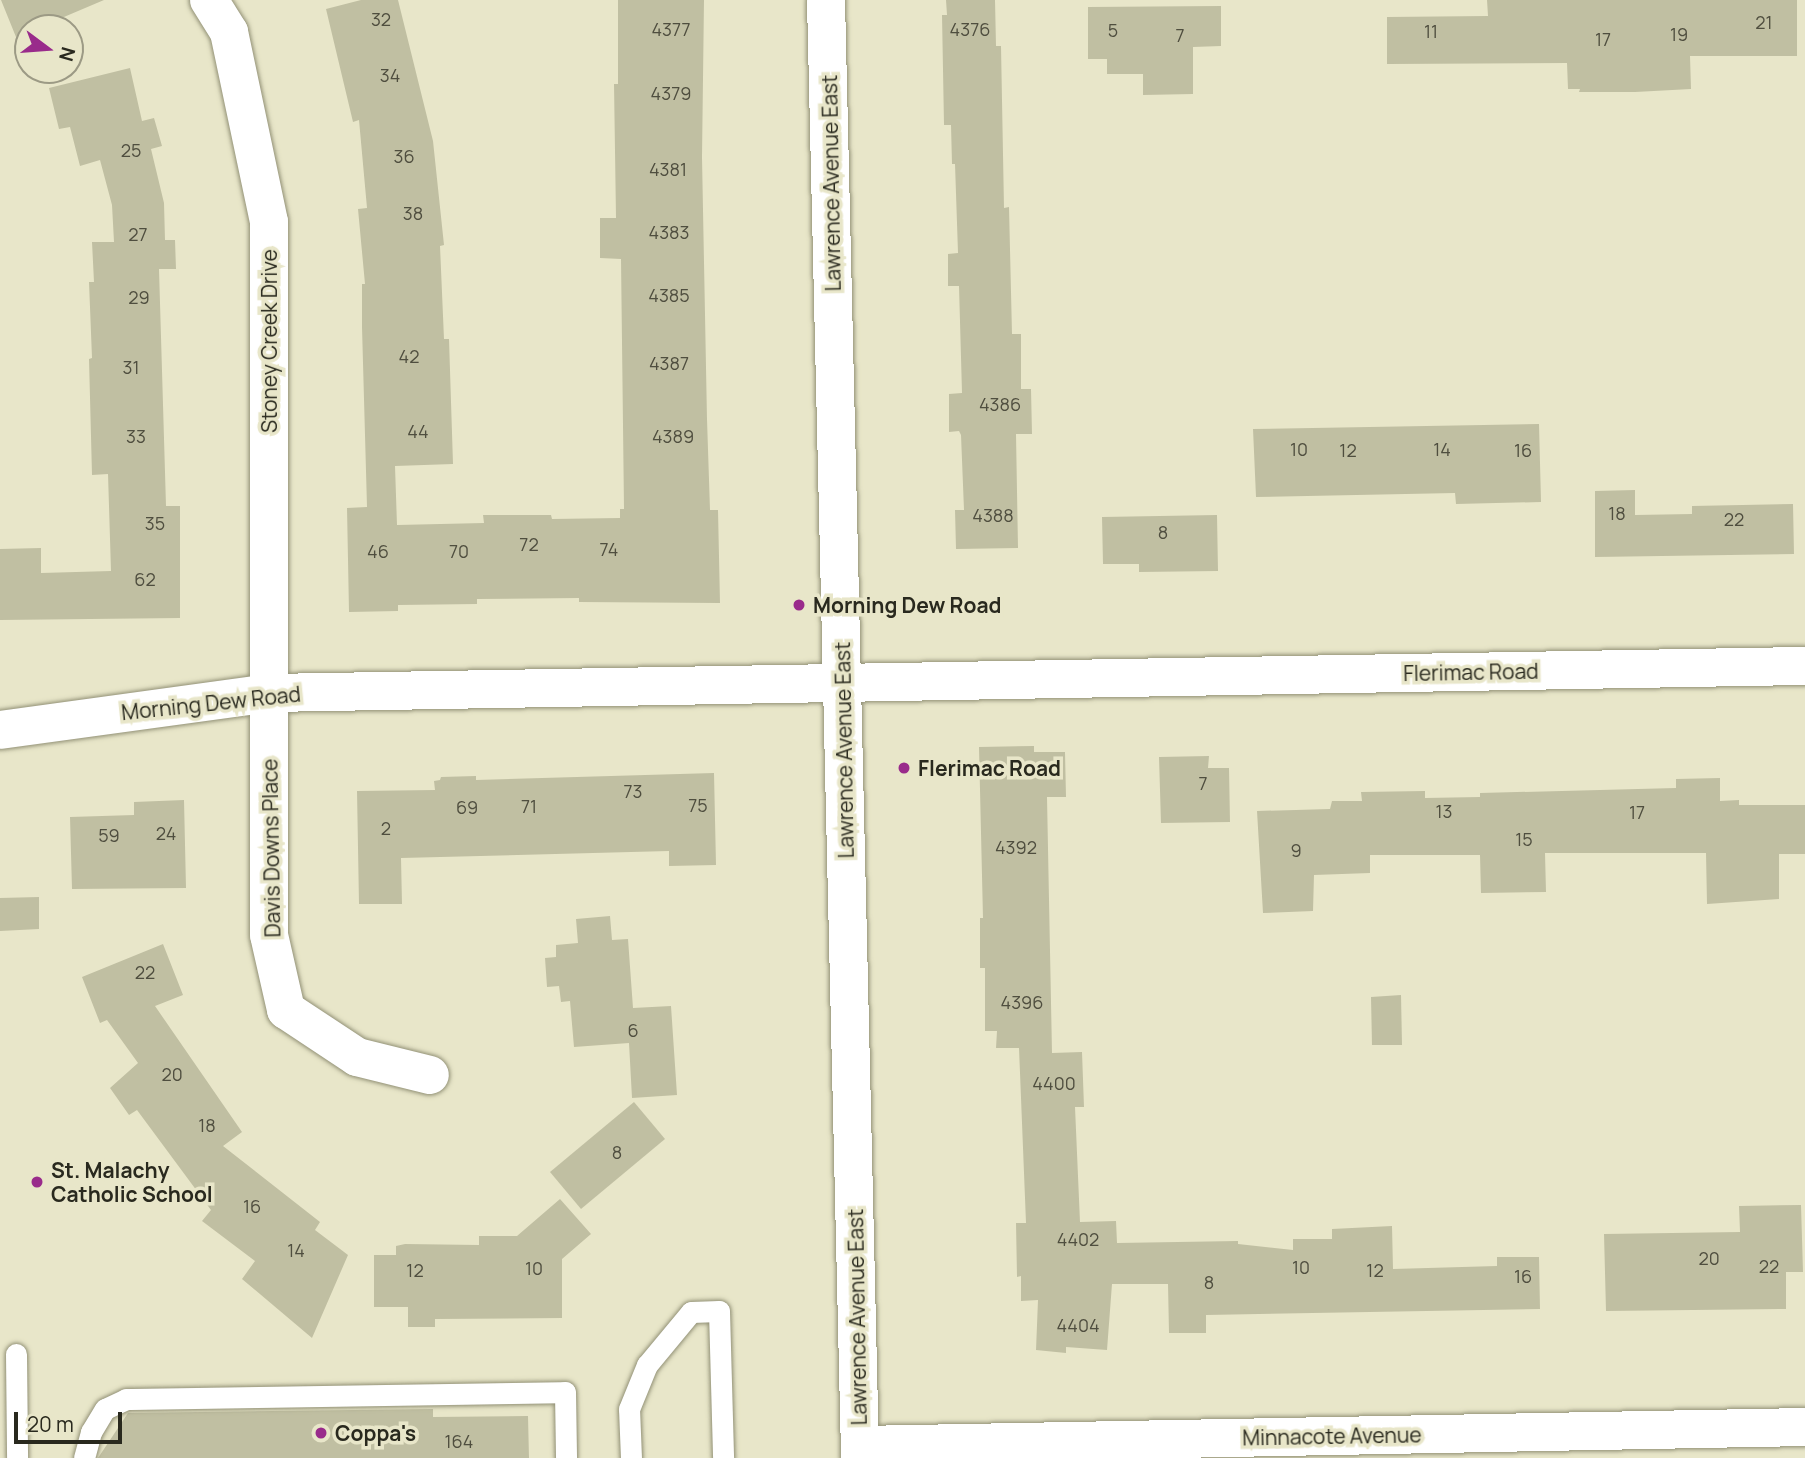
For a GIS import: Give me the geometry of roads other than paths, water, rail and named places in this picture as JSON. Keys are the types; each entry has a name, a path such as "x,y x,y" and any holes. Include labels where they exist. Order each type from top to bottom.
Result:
{"street":[{"name":"Stoney Creek Drive","path":"209,0 229,32 269,222 270,693"},
{"name":"Lawrence Avenue East","path":"826,0 860,1451"},
{"name":"Flerimac Road","path":"842,681 1805,666"},
{"name":"Morning Dew Road","path":"0,730 270,693 842,681"},
{"name":"Davis Downs Place","path":"270,693 269,935 286,1010 357,1057 430,1075"},
{"name":"Minnacote Avenue","path":"860,1451 1805,1427"}],"lane":[{"path":"631,1458 629,1409 647,1365 691,1312 719,1311 723,1458"},
{"path":"16,1354 8,1424 17,1458"},
{"path":"84,1458 91,1432 105,1409 126,1399 565,1392 566,1458"}],"place":[{"name":"Morning Dew Road","path":"799,605"},
{"name":"Flerimac Road","path":"904,768"},
{"name":"St. Malachy Catholic School","path":"37,1182"},
{"name":"Coppa's","path":"321,1433"}]}
